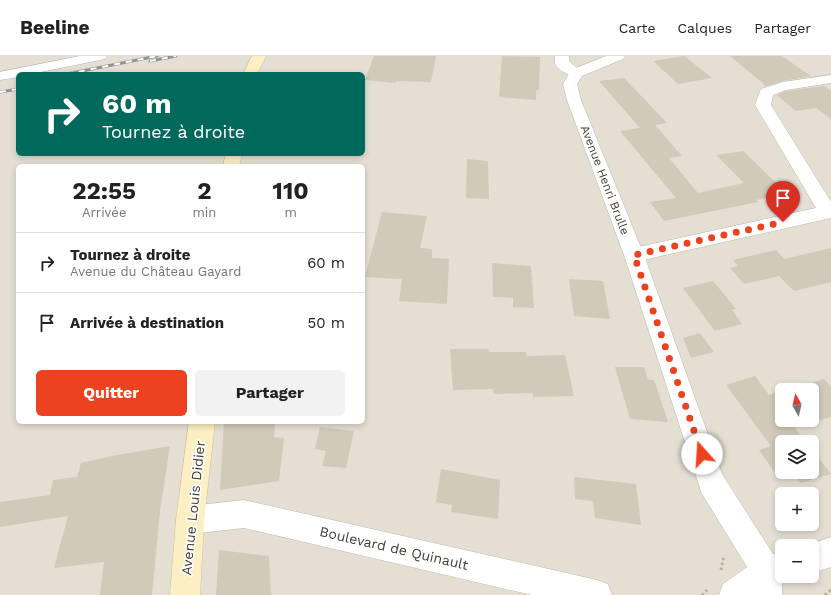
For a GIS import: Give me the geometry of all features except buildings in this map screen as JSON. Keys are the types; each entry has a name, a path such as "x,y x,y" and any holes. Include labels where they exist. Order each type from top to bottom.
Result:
{"main road":[{"path":"251,72 259,56"},
{"name":"Avenue Louis Didier","path":"185,595 190,520 202,424"}],"street":[{"path":"20,72 100,56"},
{"path":"562,56 562,63 576,73 618,56"},
{"path":"0,76 16,73"},
{"name":"Avenue Henri Brulle","path":"576,73 570,84 574,100 634,255 712,482 771,578"},
{"path":"634,255 830,212 763,105 766,92 783,86 831,79"},
{"name":"Boulevard de Quinault","path":"190,520 244,514 598,595"},
{"path":"819,556 831,552"},
{"path":"734,595 771,578"}],"path":[{"path":"825,595 831,590"}],"shaded area":[{"path":"0,56 831,56 831,595 0,595"}],"railway":[{"path":"77,72 157,56"},
{"path":"150,61 176,56"},
{"path":"0,92 16,89"}],"route":[{"path":"702,454 634,255 783,222"}]}
